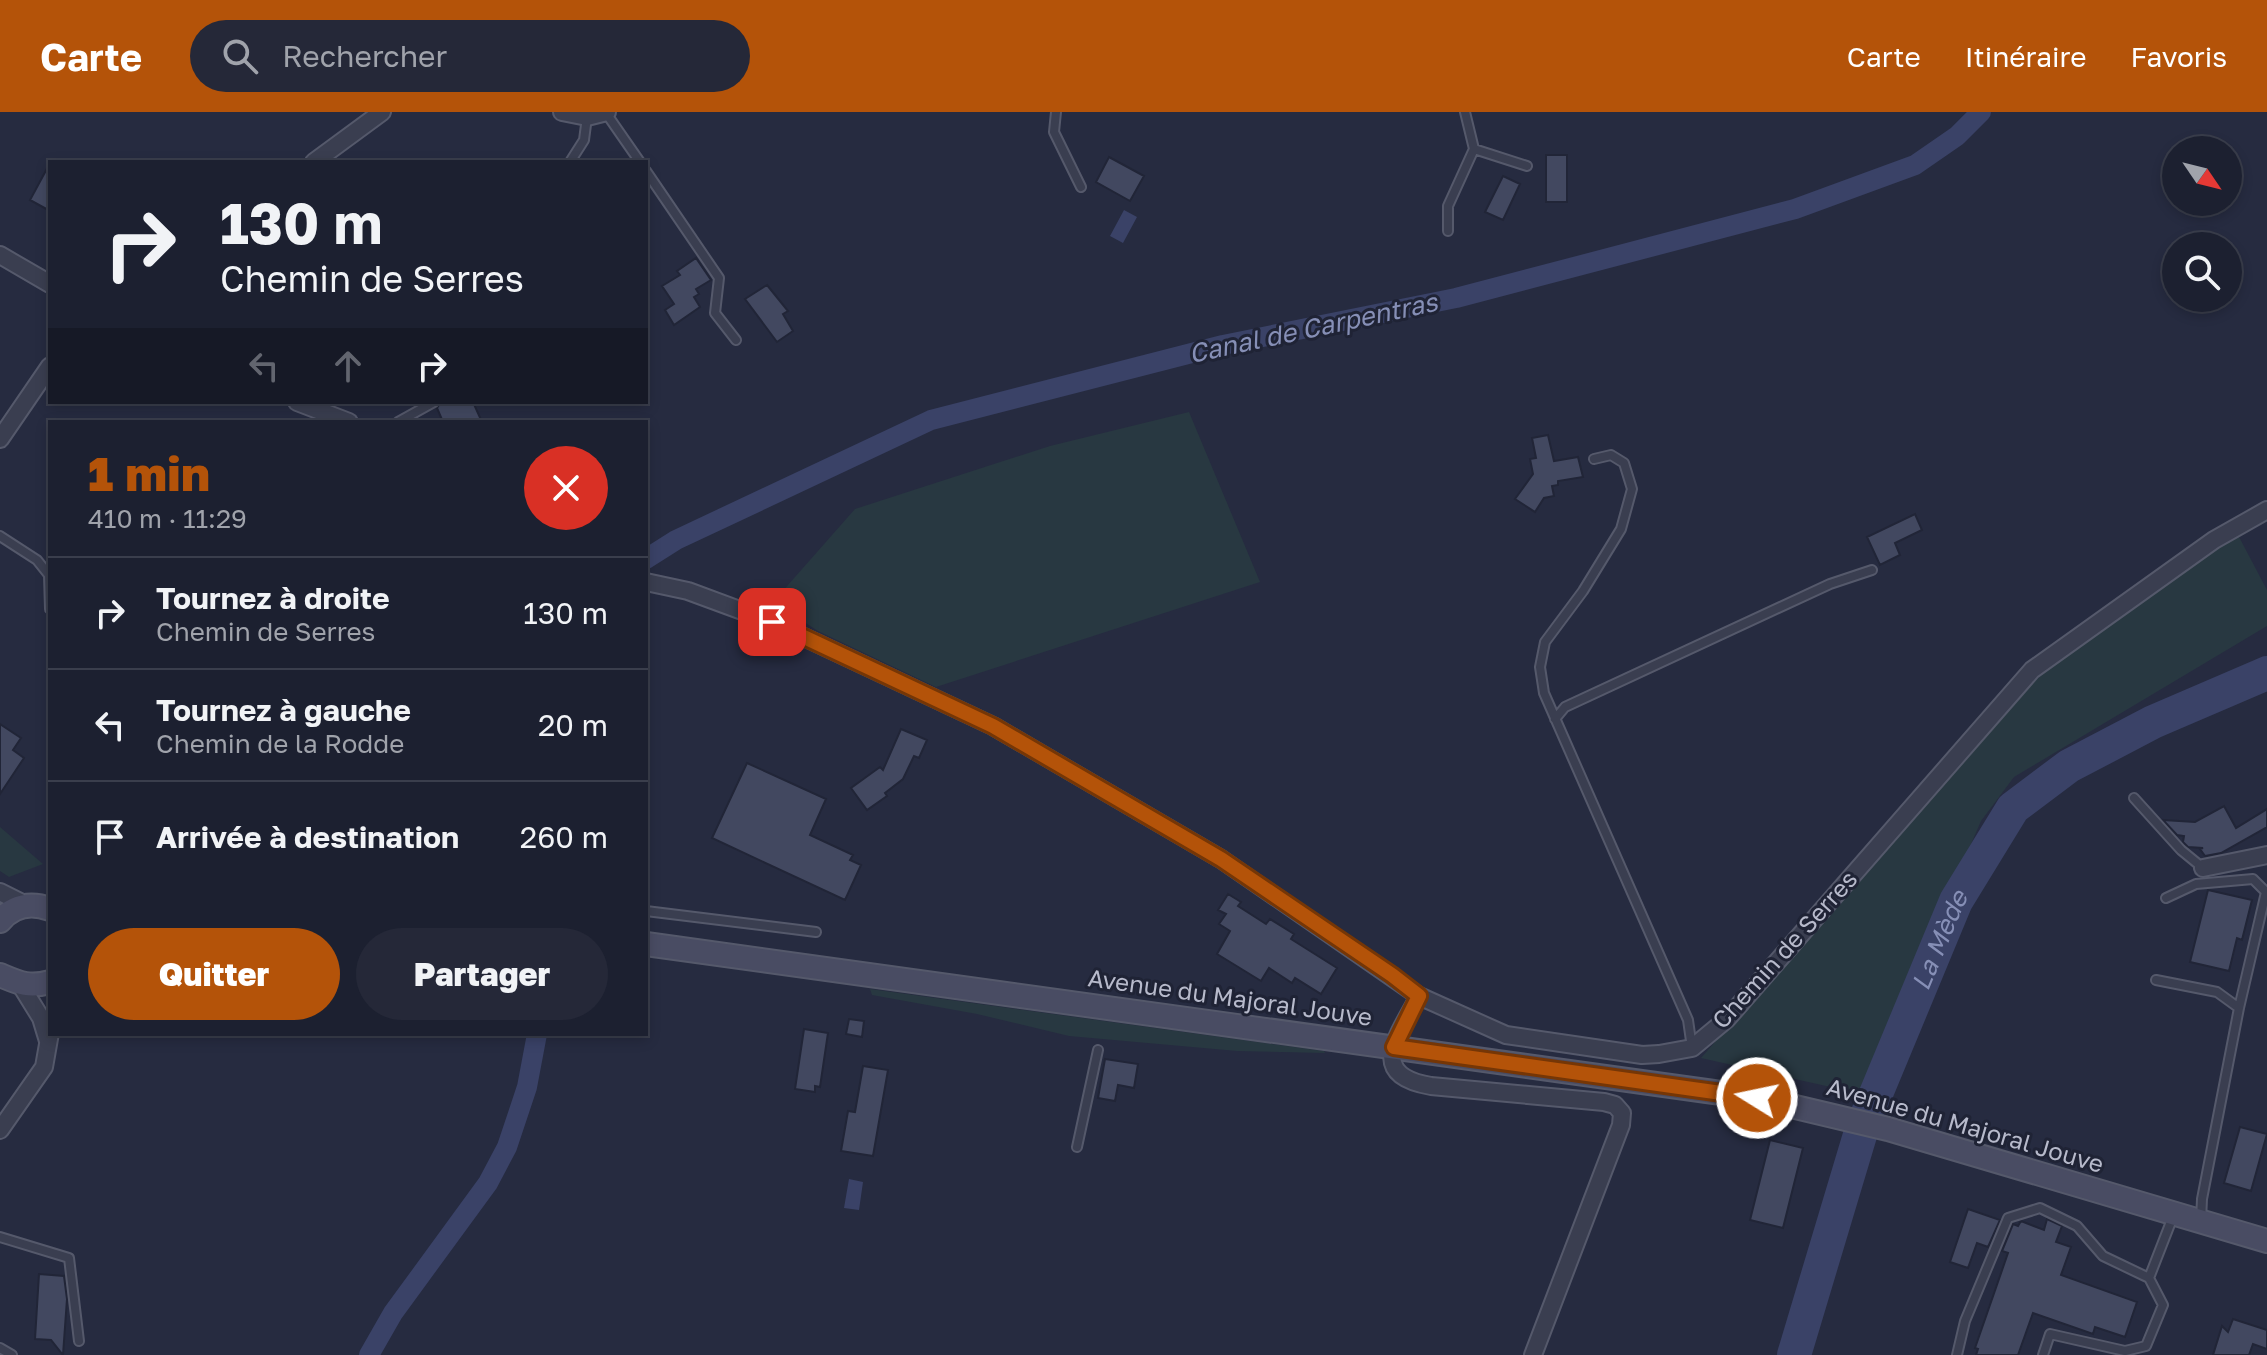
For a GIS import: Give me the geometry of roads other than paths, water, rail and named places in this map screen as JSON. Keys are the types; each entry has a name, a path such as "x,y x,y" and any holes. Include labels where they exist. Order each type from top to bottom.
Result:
{"main road":[{"path":"0,921 14,909 26,905 48,908"},
{"name":"Avenue du Majoral Jouve","path":"648,944 1716,1091 1853,1119 2267,1241"},
{"path":"6,977 35,986 48,983"}],"street":[{"path":"317,160 382,112"},
{"path":"562,112 587,117 606,112"},
{"path":"0,255 48,283"},
{"path":"0,439 48,369"},
{"path":"302,404 344,420"},
{"name":"Chemin de Serres","path":"648,582 688,591 772,622 993,726 1221,859 1419,996 1506,1035 1642,1055 1692,1048 1727,1019 2032,670 2214,540 2267,510"},
{"path":"2203,868 2267,855"},
{"path":"0,892 26,905"},
{"path":"6,977 41,1018 48,1035"},
{"path":"1419,996 1394,1047 1392,1058 1394,1069 1404,1080 1416,1084 1604,1102 1615,1105 1622,1113 1621,1125 1533,1355"},
{"path":"0,1130 44,1067 49,1037"}],"lane":[{"path":"606,112 639,160"},
{"path":"1056,112 1054,132 1081,187"},
{"path":"1448,231 1448,206 1474,149 1465,112"},
{"path":"571,160 584,140 587,117"},
{"path":"1474,149 1527,166"},
{"path":"648,174 719,278 715,313 736,340"},
{"path":"402,420 430,404"},
{"path":"1594,459 1611,455 1624,463 1632,489 1621,529 1583,591 1545,642 1540,667 1544,693 1688,1020 1692,1048"},
{"path":"0,536 37,560 48,574"},
{"path":"1555,719 1565,707 1830,584 1872,570"},
{"path":"2134,798 2181,850 2203,868"},
{"path":"2166,898 2196,884 2253,879 2266,892 2239,1008 2202,1199 2201,1221"},
{"path":"648,911 816,932"},
{"path":"2156,980 2217,992 2239,1008"},
{"path":"1077,1147 1098,1050"},
{"path":"1957,1355 1965,1321 2008,1218 2040,1208 2077,1226 2103,1256 2149,1278 2163,1305 2146,1346 2125,1351 2050,1334 2043,1355"},
{"path":"2149,1278 2174,1213"},
{"path":"0,1237 69,1258 79,1341"},
{"path":"0,1348 12,1355"}],"water":[{"path":"1124,210 1137,217 1123,243 1110,236"},
{"path":"849,1179 863,1182 859,1210 844,1208"}],"waterway":[{"name":"Canal de Carpentras","path":"648,558 676,540 931,420 1223,345 1456,298 1795,209 1915,165 1957,136 1981,112"},
{"name":"La Mède","path":"1794,1355 1863,1125 1956,901 2013,808 2069,766 2153,722 2267,673"},
{"name":"Canal de Carpentras","path":"369,1355 393,1313 488,1183 507,1147 527,1087 537,1036"}]}
